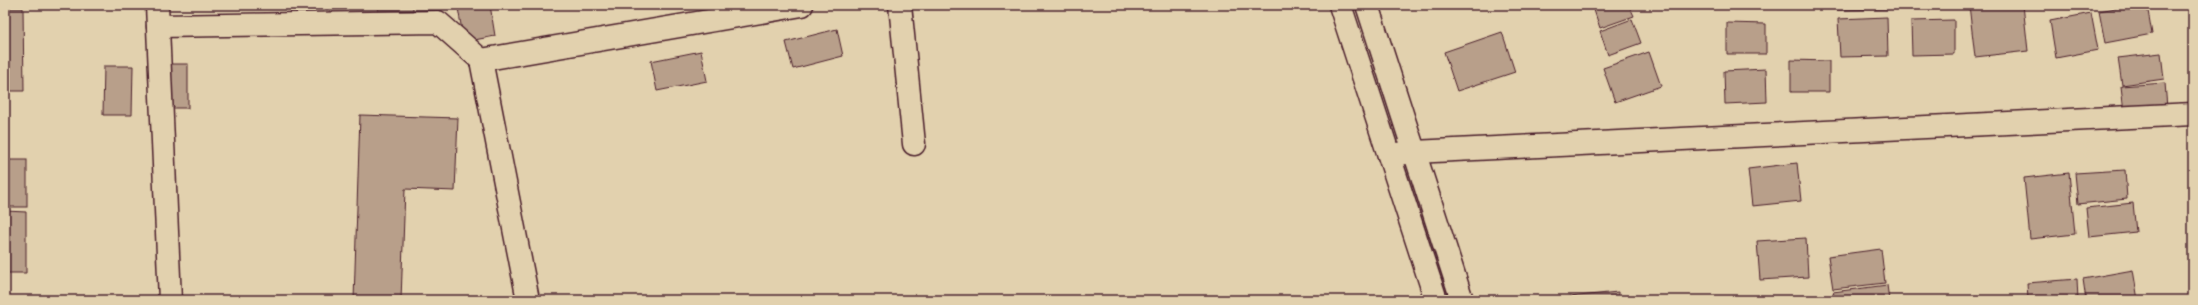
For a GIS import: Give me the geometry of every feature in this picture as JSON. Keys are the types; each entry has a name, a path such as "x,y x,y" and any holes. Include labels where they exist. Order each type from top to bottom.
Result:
{"street":[{"path":"481,60 802,5"},
{"path":"900,5 914,144"},
{"path":"1340,5 1436,300"},
{"path":"1368,5 1462,300"},
{"path":"170,300 157,16 438,22 481,60 528,300"},
{"path":"1389,155 1414,152 2193,114"}],"building":[{"path":"378,5 413,5 413,15 378,15"},
{"path":"473,5 490,5 495,36 464,42 458,8"},
{"path":"617,5 633,5 617,8"},
{"path":"1599,5 1629,5 1634,16 1600,28 1593,7"},
{"path":"1837,5 1889,5 1889,9 1837,10"},
{"path":"1969,5 2023,5 2028,51 1975,57"},
{"path":"2132,5 2147,5 2152,34 2105,43 2099,11"},
{"path":"5,8 23,8 24,91 5,91"},
{"path":"2091,13 2098,50 2056,58 2050,21"},
{"path":"1887,17 1888,56 1840,57 1838,19"},
{"path":"1632,19 1641,43 1608,55 1600,31"},
{"path":"1954,20 1954,54 1912,55 1911,21"},
{"path":"1727,23 1766,24 1766,54 1727,54"},
{"path":"837,29 843,56 793,69 786,42"},
{"path":"1502,32 1515,72 1457,91 1444,52"},
{"path":"701,51 707,81 657,91 651,61"},
{"path":"1649,52 1661,86 1615,102 1603,68"},
{"path":"2161,53 2164,79 2122,85 2118,58"},
{"path":"1791,60 1829,61 1829,92 1791,92"},
{"path":"164,64 188,64 188,108 164,108"},
{"path":"104,66 133,66 132,115 103,115"},
{"path":"1766,69 1767,102 1725,104 1724,71"},
{"path":"2165,83 2167,108 2124,112 2121,86"},
{"path":"360,115 458,118 455,191 405,189 401,300 354,300"},
{"path":"5,160 27,160 27,207 5,207"},
{"path":"1797,163 1801,201 1752,206 1748,169"},
{"path":"2125,170 2127,199 2078,204 2075,173"},
{"path":"2069,173 2075,234 2030,239 2024,178"},
{"path":"2133,203 2136,232 2089,237 2086,208"},
{"path":"5,211 26,212 26,273 5,273"},
{"path":"1806,238 1808,277 1760,280 1757,241"},
{"path":"1881,249 1885,283 1833,289 1828,256"},
{"path":"2133,270 2138,300 2086,300 2083,279"},
{"path":"2077,279 2078,300 2028,300 2027,283"},
{"path":"1887,285 1889,300 1835,300 1833,292"},
{"path":"1618,292 1618,300 1570,300 1569,297"}]}
